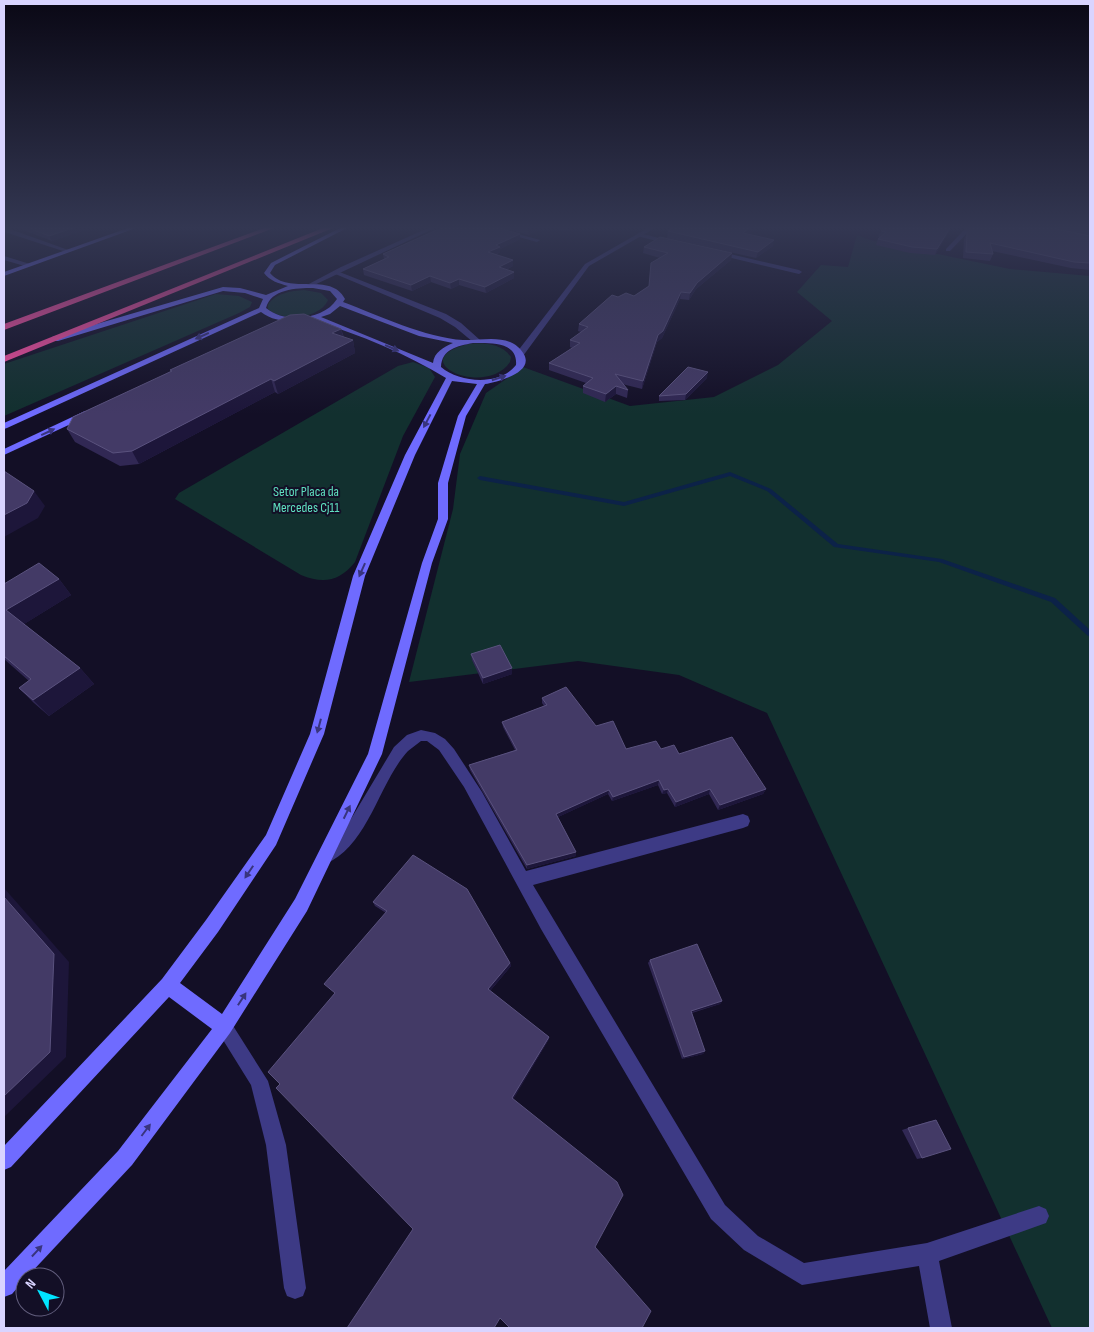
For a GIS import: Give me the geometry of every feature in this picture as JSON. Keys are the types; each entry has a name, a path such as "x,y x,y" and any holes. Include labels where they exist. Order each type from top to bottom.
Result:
{"highway":[{"path":"4,327 103,290"},
{"path":"4,359 176,290"}],"street":[{"path":"50,341 219,290"},
{"path":"245,290 267,298"},
{"path":"262,309 263,303 267,298 283,290"},
{"path":"272,328 290,320 314,317 334,309 342,299 335,290"},
{"path":"380,290 443,316 458,325 476,340"},
{"path":"520,354 567,290"},
{"path":"340,303 384,322 422,334 462,342"},
{"path":"262,309 272,316 290,320"},
{"path":"4,426 262,309"},
{"path":"314,317 437,369 450,378 470,382 494,380 514,372 520,366 522,360 520,354 514,348 503,343 476,340 462,342 442,351 437,357 437,369"},
{"path":"376,326 384,322"},
{"path":"359,335 368,331"},
{"path":"4,1160 168,985 212,926 271,840 317,734 359,576 410,455 450,378"},
{"path":"4,1286 125,1158 224,1027 301,905 375,754 427,563 443,519 443,483 462,416 482,382"},
{"path":"4,452 94,410"},
{"path":"325,857 342,844 350,834 399,751 407,742 418,735 426,734 437,740 447,749 476,792 522,880 718,1212 751,1243 802,1274 927,1254 1039,1216"},
{"path":"522,880 743,821"},
{"path":"168,985 224,1027 259,1081 276,1145 295,1288"},
{"path":"927,1254 942,1328"}],"green space":[{"path":"305,290 321,293 328,300 324,306 309,315 282,316 268,309 271,301 279,295"},
{"path":"799,290 1090,290 1090,1328 1052,1328 767,713 679,675 578,661 409,682 453,509 460,454 486,393 523,367 630,406 714,397 778,365 832,321 797,292"},
{"path":"216,294 239,296 252,302 250,307 239,313 4,416 4,364"},
{"path":"469,344 497,346 507,352 511,357 510,362 498,373 483,377 468,377 455,373 445,366 443,359 450,351"},
{"name":"Setor Placa da Mercedes Cj11","path":"413,362 429,368 435,377 403,436 355,562 343,574 324,580 316,580 301,575 175,499 179,493 398,366"}],"building":[{"path":"643,290 692,290 690,293 681,292 663,331 658,335 643,381 615,374 628,390 616,386 606,394 583,386 593,378 549,363 580,343 570,340 588,327 579,324 612,295 618,297 626,293 634,296"},
{"path":"304,314 341,329 332,333 353,340 274,381 271,379 132,451 113,453 67,429 73,417 290,315"},
{"path":"688,367 708,372 686,394 659,396"},
{"path":"4,471 34,491 27,503 4,515"},
{"path":"39,563 59,579 6,610 80,668 33,700 19,688 31,679 4,656 4,584"},
{"path":"500,645 512,668 483,678 471,654"},
{"path":"566,687 596,726 613,721 626,749 656,741 661,749 674,745 679,754 732,737 766,789 720,805 710,789 676,802 668,789 664,790 659,780 613,797 609,790 556,814 576,852 527,865 469,765 517,750 502,722 547,705 542,698"},
{"path":"413,855 467,889 510,963 488,989 549,1037 512,1098 617,1182 623,1195 595,1247 651,1311 642,1328 510,1328 500,1318 494,1328 347,1328 413,1229 276,1088 280,1084 268,1072 335,993 324,984 387,911 373,902"},
{"path":"4,897 54,954 50,1052 4,1096"},
{"path":"697,944 722,1001 691,1011 705,1051 684,1057 650,960"},
{"path":"936,1120 951,1149 922,1158 908,1128"}],"waterway":[{"path":"480,478 624,504 730,474 769,490 836,546 940,560 1053,600 1090,634"}]}
